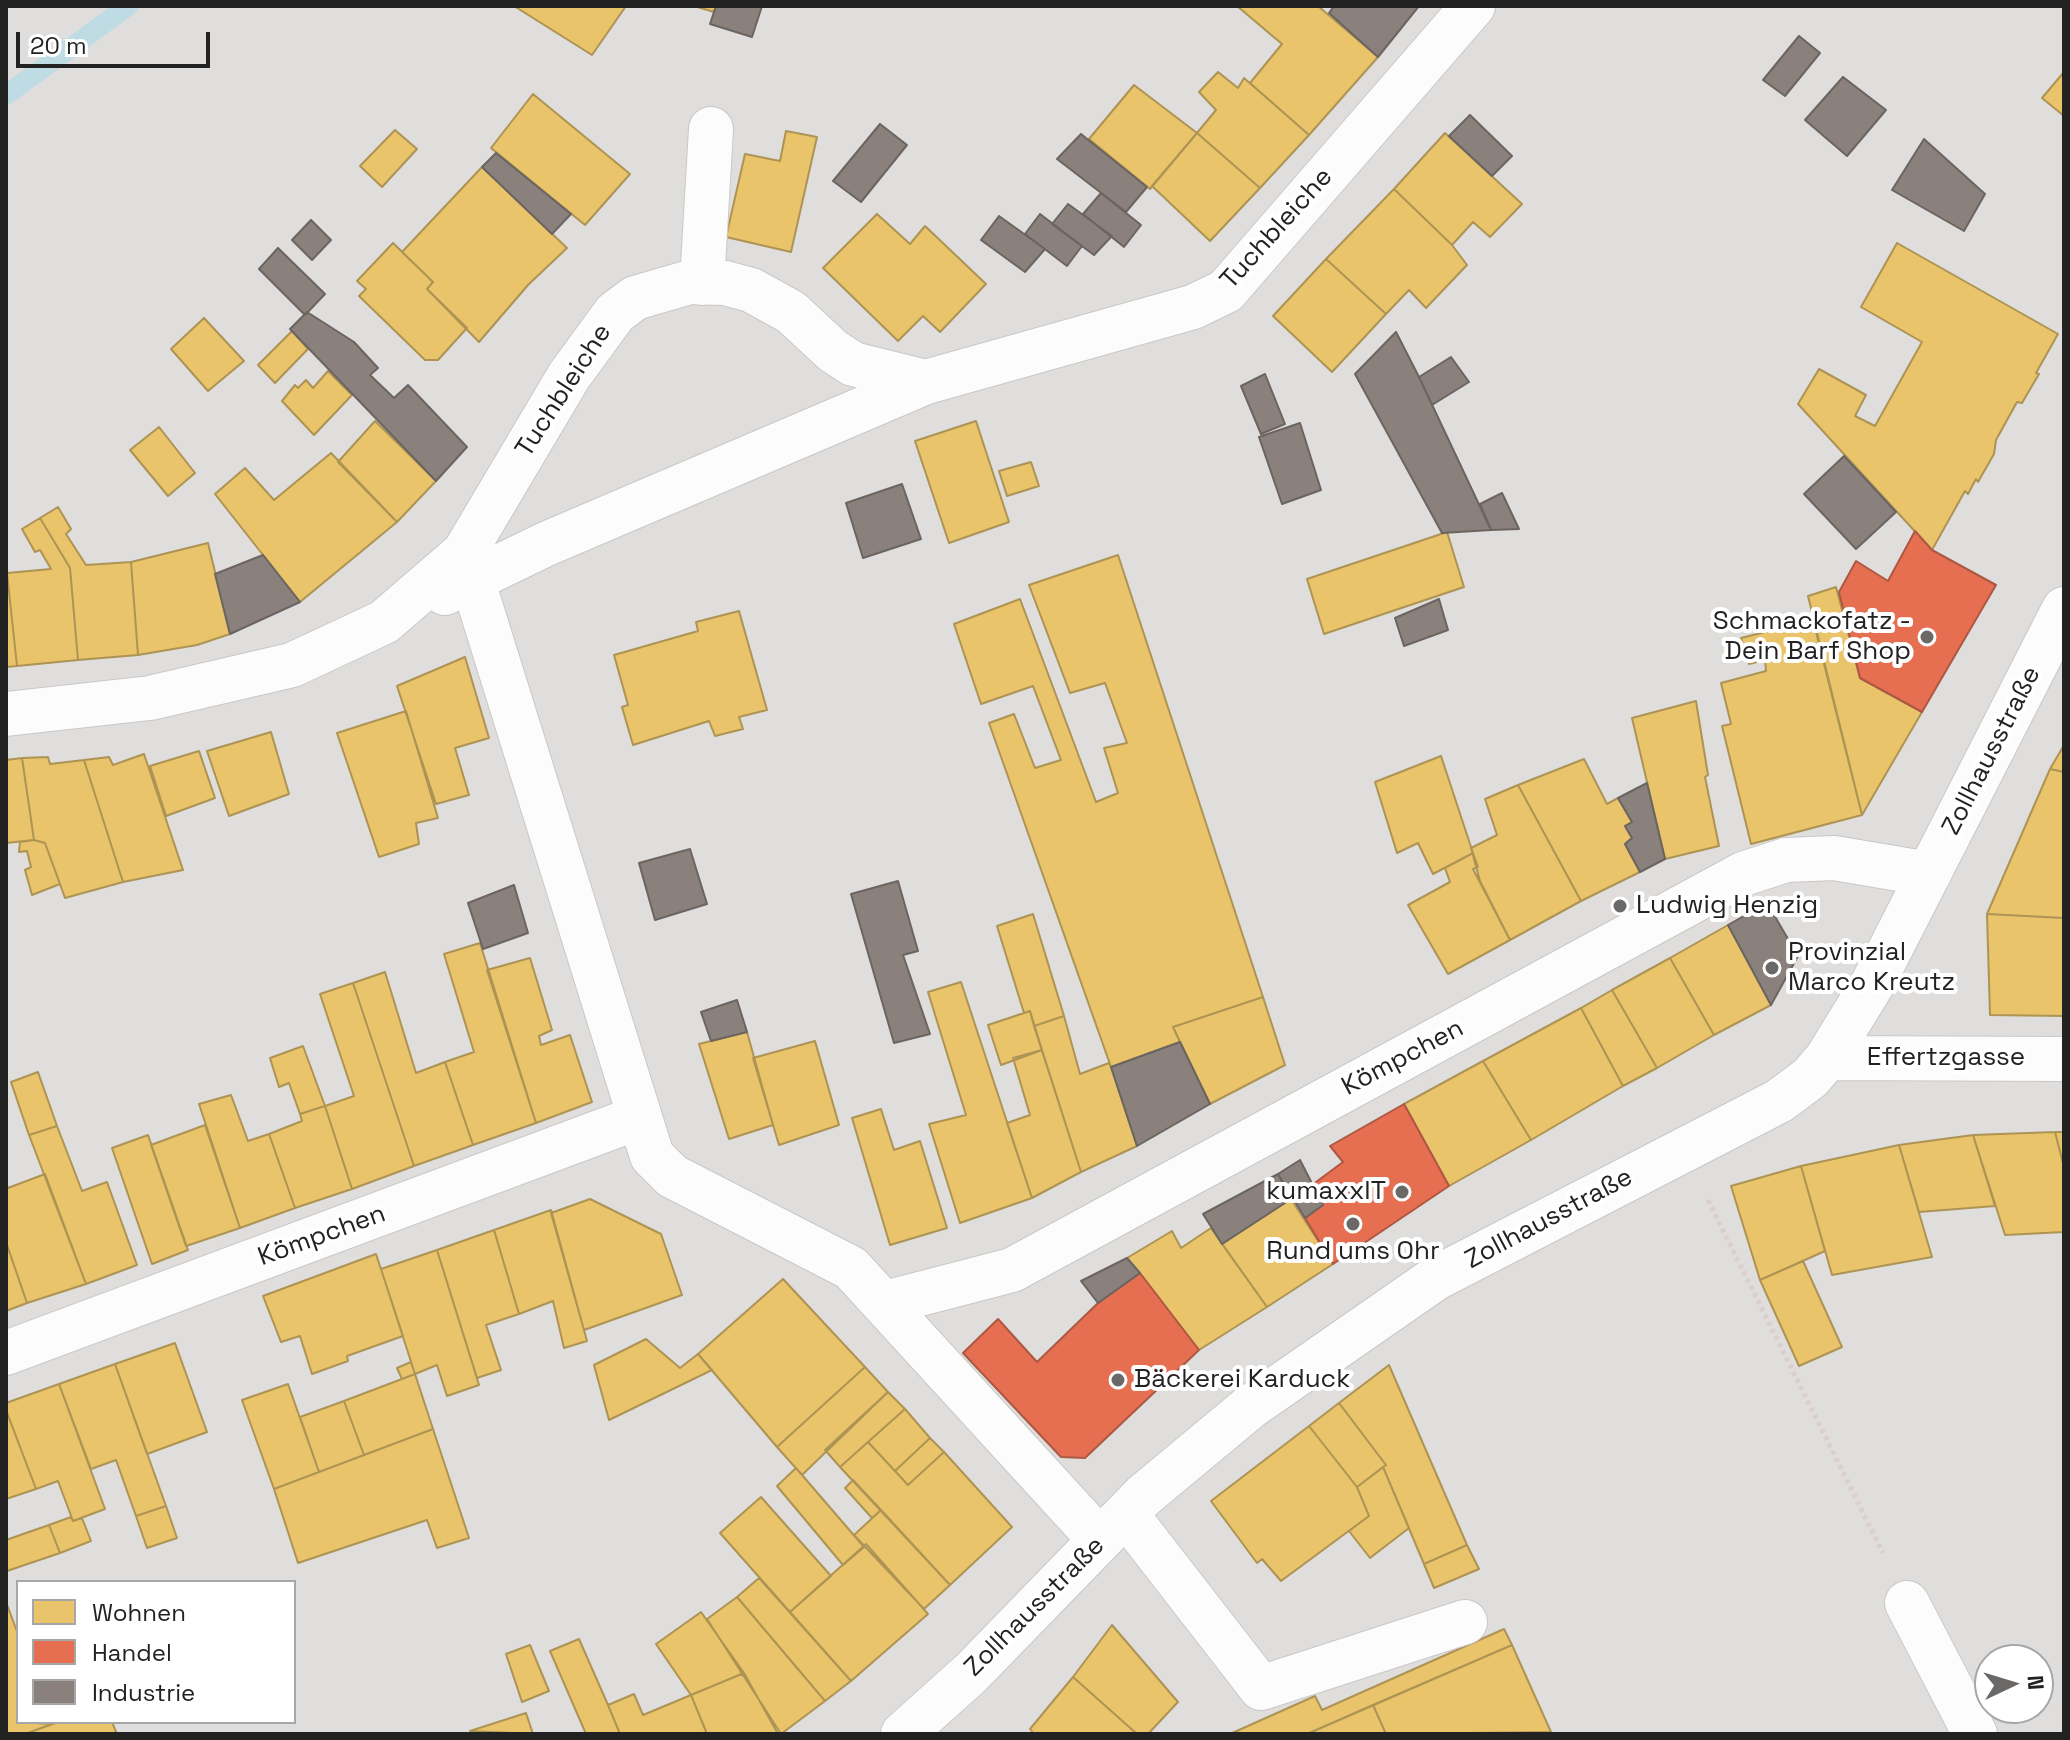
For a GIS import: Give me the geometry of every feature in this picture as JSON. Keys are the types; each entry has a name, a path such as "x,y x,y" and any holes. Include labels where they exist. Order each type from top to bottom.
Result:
{"street":[{"name":"Tuchbleiche","path":"6,714 150,698 292,665 384,622 468,567 561,538 926,382 1193,307 1226,291 1473,6"},
{"path":"702,283 711,129"},
{"name":"Tuchbleiche","path":"468,567 569,376 615,313 635,298 690,282 725,283 771,298 853,364 926,382"},
{"path":"468,567 637,1118 652,1156 672,1176 851,1268 1113,1527 1261,1688 1465,1622"},
{"name":"Zollhausstraße","path":"903,1734 971,1673 1113,1527 1250,1407 1368,1322 1436,1278 1779,1101 1810,1078 1827,1058 1873,983 2064,609"},
{"name":"Kömpchen","path":"885,1303 1012,1270 1743,874 1786,860 1834,858 1929,874"},
{"name":"Effertzgasse","path":"1827,1058 2064,1059"},
{"name":"Kömpchen","path":"6,1353 637,1118"},
{"path":"1907,1603 1975,1734"}],"path":[{"path":"1682,1149 1907,1603"}],"shaded area":[{"path":"6,6 2064,6 2064,1734 6,1734"},
{"path":"1639,1227 1706,1376 1754,1351 1931,1734 1553,1734 1393,1365 1537,1280"}],"building: Wohnen":[{"path":"514,6 626,6 592,55"},
{"path":"694,6 716,6 714,12"},
{"path":"1237,6 1318,6 1378,57 1309,135 1250,83 1282,44"},
{"path":"1218,72 1238,88 1244,78 1309,135 1260,188 1197,133 1216,110 1199,92"},
{"path":"2064,72 2064,116 2042,98"},
{"path":"1134,85 1197,133 1150,189 1089,139"},
{"path":"533,94 630,174 585,225 491,148"},
{"path":"395,130 417,149 382,187 360,166"},
{"path":"786,131 817,137 791,252 726,237 745,154 780,161"},
{"path":"1197,133 1260,188 1210,241 1152,186"},
{"path":"1445,133 1522,204 1490,237 1473,222 1452,245 1394,189"},
{"path":"482,167 567,248 528,285 479,342 427,289 433,282 402,252"},
{"path":"1394,189 1452,245 1467,265 1426,308 1409,290 1386,314 1326,259"},
{"path":"877,214 910,244 925,226 986,284 940,332 923,316 898,341 823,268"},
{"path":"393,243 433,282 427,289 467,328 438,360 425,360 359,296 366,289 357,281"},
{"path":"1897,243 2058,334 2036,373 2039,374 2022,403 2017,402 1996,440 1994,454 1978,482 1976,479 1968,494 1965,491 1932,550 1798,404 1819,369 1866,395 1855,416 1875,426 1922,342 1861,307"},
{"path":"1326,259 1386,314 1332,372 1273,316"},
{"path":"204,318 244,361 208,391 171,349"},
{"path":"292,331 308,349 275,383 258,365"},
{"path":"328,371 352,395 314,435 282,401 295,385 298,388 306,380 313,388"},
{"path":"375,421 436,481 397,522 338,462"},
{"path":"976,421 1009,522 949,543 915,441"},
{"path":"159,427 195,473 168,496 130,450"},
{"path":"331,453 397,522 300,602 215,494 245,468 274,500"},
{"path":"1031,462 1039,486 1007,496 999,471"},
{"path":"58,507 71,529 66,534 86,565 131,562 138,655 78,660 70,568 40,518"},
{"path":"40,518 70,568 78,660 17,666 7,573 51,569 40,550 35,552 22,529"},
{"path":"1447,532 1464,587 1324,634 1307,579"},
{"path":"208,543 230,634 197,645 138,655 131,562"},
{"path":"1118,555 1263,997 1173,1027 1180,1042 1111,1067 989,723 1014,714 1035,768 1061,760 1033,686 981,704 954,624 1020,599 1096,802 1118,793 1104,748 1127,743 1105,683 1070,693 1029,585"},
{"path":"6,574 17,666 6,667"},
{"path":"1836,587 1860,678 1922,712 1862,815 1808,596"},
{"path":"739,611 767,710 739,717 743,729 715,736 709,721 633,745 622,707 628,705 614,655 698,631 696,622"},
{"path":"1813,620 1862,815 1751,844 1722,726 1731,724 1721,683 1766,671 1765,660 1749,664 1741,638"},
{"path":"465,657 489,738 455,748 469,795 436,804 397,686"},
{"path":"1696,701 1708,775 1705,777 1719,846 1665,859 1632,718"},
{"path":"406,711 438,818 416,823 419,844 379,857 337,733"},
{"path":"271,732 289,794 229,816 207,751"},
{"path":"2064,745 2064,772 2050,769"},
{"path":"199,751 215,798 166,816 150,766"},
{"path":"144,754 183,870 123,882 84,760 109,757 113,765"},
{"path":"1441,756 1473,853 1433,874 1418,843 1397,853 1375,782"},
{"path":"48,757 50,764 84,760 123,882 65,898 45,843 34,840 22,758"},
{"path":"22,758 34,840 6,843 6,760"},
{"path":"1584,759 1607,804 1618,798 1632,822 1625,826 1632,838 1625,844 1640,872 1581,901 1518,785"},
{"path":"2050,769 2064,772 2064,918 1987,914"},
{"path":"1518,785 1581,901 1510,940 1480,881 1471,848 1497,835 1485,799"},
{"path":"34,840 45,843 60,884 32,895 25,870 31,867 27,851 19,852 20,842"},
{"path":"1473,853 1478,867 1473,869 1510,940 1448,974 1408,905 1450,882 1445,868"},
{"path":"1033,914 1064,1016 1034,1026 1030,1011 1024,1013 997,926"},
{"path":"1987,914 2064,918 2064,1016 1990,1015"},
{"path":"1728,925 1771,1005 1714,1035 1670,958"},
{"path":"480,943 536,1123 473,1145 445,1062 474,1052 444,954"},
{"path":"530,958 552,1030 539,1036 541,1045 570,1035 592,1102 536,1123 487,970"},
{"path":"1670,958 1714,1035 1657,1068 1612,990"},
{"path":"385,972 416,1073 445,1062 473,1145 414,1166 353,983"},
{"path":"961,982 1032,1198 960,1223 929,1124 966,1115 928,992"},
{"path":"353,983 414,1166 352,1189 325,1106 354,1096 320,994"},
{"path":"1612,990 1657,1068 1623,1086 1581,1008"},
{"path":"1263,997 1285,1065 1210,1104 1173,1027"},
{"path":"1581,1008 1623,1086 1531,1140 1483,1061"},
{"path":"1030,1011 1042,1050 1001,1065 988,1025"},
{"path":"1064,1016 1080,1074 1109,1063 1137,1146 1081,1172 1034,1026"},
{"path":"747,1032 773,1125 729,1139 699,1044"},
{"path":"815,1041 839,1125 779,1145 753,1058"},
{"path":"303,1046 325,1106 300,1114 289,1083 279,1087 270,1058"},
{"path":"1042,1050 1081,1172 1032,1198 1007,1123 1030,1115 1013,1058"},
{"path":"1483,1061 1531,1140 1449,1186 1404,1104"},
{"path":"38,1072 57,1126 29,1135 11,1082"},
{"path":"231,1095 248,1141 269,1134 295,1208 240,1228 199,1104"},
{"path":"325,1106 352,1189 295,1208 269,1134 302,1121 300,1114"},
{"path":"881,1109 894,1150 920,1141 947,1228 890,1245 852,1118"},
{"path":"205,1125 240,1228 186,1246 151,1145"},
{"path":"57,1126 82,1191 107,1182 137,1265 86,1284 29,1135"},
{"path":"2055,1132 2064,1167 2064,1232 2005,1235 1973,1135"},
{"path":"2055,1132 2064,1132 2064,1167"},
{"path":"148,1135 188,1250 152,1264 112,1148"},
{"path":"1973,1135 1995,1206 1919,1212 1899,1145"},
{"path":"1899,1145 1932,1257 1832,1275 1801,1166"},
{"path":"1801,1166 1825,1251 1760,1280 1731,1186"},
{"path":"45,1174 86,1284 27,1303 6,1242 6,1182 8,1188"},
{"path":"590,1199 661,1234 682,1295 584,1330 551,1213"},
{"path":"1291,1199 1333,1264 1267,1307 1222,1244"},
{"path":"551,1210 587,1341 564,1348 553,1301 519,1314 494,1230"},
{"path":"1211,1228 1267,1307 1199,1350 1127,1258 1172,1231 1181,1248"},
{"path":"494,1230 519,1314 486,1325 501,1370 477,1378 437,1250"},
{"path":"6,1242 27,1303 6,1311"},
{"path":"437,1250 479,1385 447,1396 437,1365 415,1374 381,1269"},
{"path":"376,1254 403,1336 347,1356 348,1361 312,1374 300,1336 281,1342 263,1296"},
{"path":"1803,1261 1842,1347 1799,1366 1760,1280"},
{"path":"783,1279 865,1367 777,1447 698,1354"},
{"path":"646,1339 680,1368 698,1354 712,1370 609,1420 594,1365"},
{"path":"175,1343 207,1432 147,1454 115,1364"},
{"path":"411,1362 415,1374 402,1379 397,1368"},
{"path":"115,1364 166,1506 136,1516 116,1460 91,1469 59,1384"},
{"path":"1389,1365 1467,1545 1424,1564 1383,1467 1386,1465 1339,1403"},
{"path":"865,1367 888,1392 802,1475 777,1447"},
{"path":"415,1374 433,1429 364,1455 344,1401"},
{"path":"59,1384 105,1509 73,1521 58,1481 36,1489 6,1410 6,1403"},
{"path":"288,1384 319,1472 274,1489 242,1400"},
{"path":"888,1392 905,1409 840,1467 825,1450"},
{"path":"344,1401 364,1455 319,1472 300,1417"},
{"path":"1339,1403 1386,1465 1357,1487 1309,1426"},
{"path":"905,1409 930,1438 895,1471 868,1442"},
{"path":"6,1410 36,1489 6,1499"},
{"path":"1309,1426 1357,1487 1369,1516 1281,1581 1262,1559 1257,1563 1211,1501"},
{"path":"433,1429 469,1538 437,1548 427,1520 298,1563 274,1489"},
{"path":"930,1438 944,1452 908,1485 895,1471"},
{"path":"868,1442 908,1485 944,1452 1012,1527 950,1585 840,1467"},
{"path":"1383,1467 1409,1528 1370,1558 1349,1531 1369,1516 1357,1487"},
{"path":"796,1468 864,1547 843,1565 777,1486"},
{"path":"853,1480 881,1510 872,1518 845,1488"},
{"path":"761,1497 831,1576 790,1612 720,1533"},
{"path":"166,1506 177,1538 147,1548 136,1516"},
{"path":"881,1510 950,1585 924,1609 854,1535"},
{"path":"71,1517 73,1521 82,1518 91,1541 60,1553 49,1525"},
{"path":"49,1525 60,1553 7,1571 6,1540"},
{"path":"866,1544 928,1614 851,1681 790,1612"},
{"path":"1467,1545 1479,1569 1434,1588 1424,1564"},
{"path":"759,1578 851,1681 825,1701 737,1597"},
{"path":"737,1597 825,1701 781,1734 707,1619"},
{"path":"6,1602 16,1629 16,1724 52,1724 25,1734 6,1734"},
{"path":"701,1612 744,1673 691,1695 656,1644"},
{"path":"1112,1625 1178,1702 1148,1734 1137,1734 1073,1677"},
{"path":"1504,1629 1512,1645 1307,1734 1230,1734 1315,1696 1322,1710"},
{"path":"579,1639 620,1734 586,1734 550,1651"},
{"path":"530,1645 549,1691 522,1702 506,1654"},
{"path":"1512,1645 1551,1732 1386,1734 1373,1705"},
{"path":"744,1673 778,1734 707,1734 691,1695"},
{"path":"1073,1677 1137,1734 1034,1734 1030,1729"},
{"path":"634,1694 643,1715 691,1695 707,1734 620,1734 608,1705"},
{"path":"1373,1705 1386,1734 1307,1734"},
{"path":"526,1713 533,1734 470,1731"},
{"path":"52,1724 113,1724 117,1734 25,1734"}],"building: Handel":[{"path":"1915,531 1932,550 1996,585 1922,712 1860,678 1839,592 1856,561 1888,581"},
{"path":"1404,1104 1449,1186 1333,1264 1305,1218 1323,1205 1312,1185 1343,1162 1330,1146"},
{"path":"1140,1273 1199,1350 1085,1458 1061,1457 963,1353 998,1319 1037,1362 1098,1303"}],"building: Industrie":[{"path":"716,6 762,6 752,37 710,24"},
{"path":"1334,6 1419,6 1378,57 1329,13"},
{"path":"1799,36 1820,53 1785,96 1763,80"},
{"path":"1843,77 1886,110 1847,156 1805,120"},
{"path":"1470,115 1512,156 1492,176 1449,136"},
{"path":"880,124 907,145 861,202 833,181"},
{"path":"1081,134 1147,187 1126,212 1057,159"},
{"path":"1924,139 1985,194 1964,231 1892,190"},
{"path":"496,153 571,214 552,234 482,167"},
{"path":"1101,193 1141,225 1124,247 1083,214"},
{"path":"1068,204 1112,236 1094,255 1052,224"},
{"path":"1040,214 1082,246 1067,266 1025,234"},
{"path":"999,216 1045,249 1025,272 981,240"},
{"path":"311,220 331,240 312,260 292,240"},
{"path":"278,248 325,294 305,315 259,269"},
{"path":"307,312 354,342 378,368 370,375 394,398 408,385 467,447 436,481 290,329"},
{"path":"1396,332 1491,530 1442,533 1355,374"},
{"path":"1451,357 1469,382 1432,405 1419,377"},
{"path":"1265,374 1285,424 1261,434 1241,386"},
{"path":"1300,423 1321,490 1282,504 1259,437"},
{"path":"1844,456 1896,512 1856,549 1804,494"},
{"path":"902,484 921,539 863,558 846,503"},
{"path":"1502,493 1519,529 1491,530 1480,504"},
{"path":"263,555 300,602 230,634 215,574"},
{"path":"1439,599 1448,630 1404,646 1395,618"},
{"path":"1647,783 1665,859 1640,872 1625,844 1632,838 1625,826 1632,822 1618,798"},
{"path":"690,849 707,904 655,920 639,863"},
{"path":"898,881 918,951 903,955 930,1034 894,1043 851,894"},
{"path":"514,885 528,933 483,949 468,903"},
{"path":"1767,903 1798,956 1771,1005 1728,925"},
{"path":"737,1000 747,1032 711,1041 701,1012"},
{"path":"1180,1042 1210,1104 1137,1146 1111,1067"},
{"path":"1300,1160 1323,1205 1305,1218 1278,1174"},
{"path":"1278,1174 1291,1199 1222,1244 1203,1214"},
{"path":"1127,1258 1140,1273 1098,1303 1081,1281"}],"waterway":[{"path":"6,95 128,6"}],"place":[{"name":"Schmackofatz - Dein Barf Shop","path":"1927,637"},
{"name":"Ludwig Henzig","path":"1620,906"},
{"name":"Provinzial Marco Kreutz","path":"1772,968"},
{"name":"kumaxxIT","path":"1402,1192"},
{"name":"Rund ums Ohr","path":"1353,1224"},
{"name":"Bäckerei Karduck","path":"1118,1380"}]}
